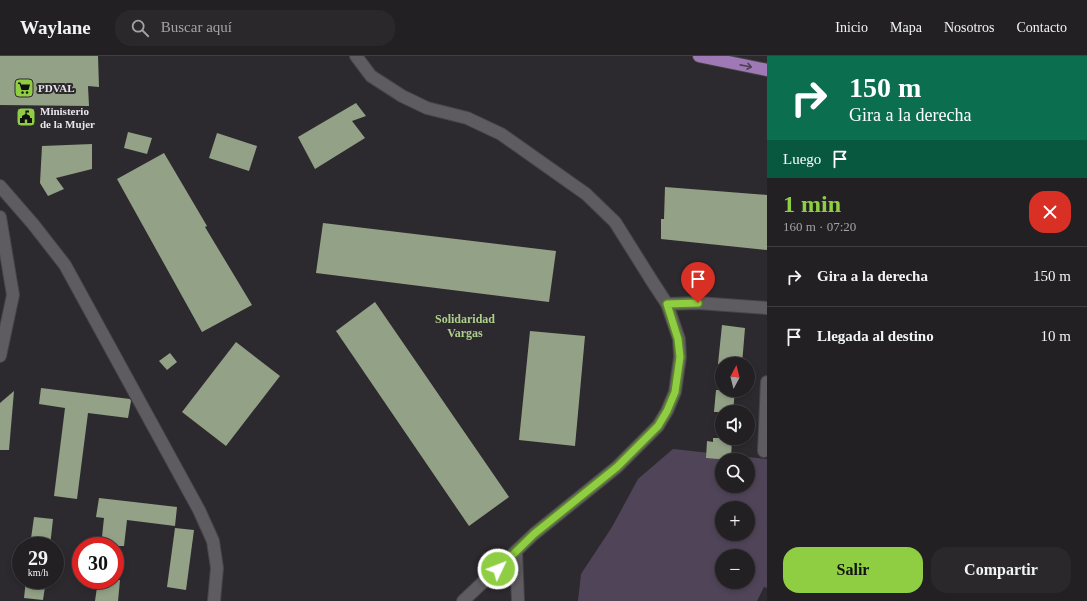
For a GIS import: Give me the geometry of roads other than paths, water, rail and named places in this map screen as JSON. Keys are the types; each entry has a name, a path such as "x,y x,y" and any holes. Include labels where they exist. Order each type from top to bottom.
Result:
{"main road":[{"path":"699,56 767,70"}],"street":[{"path":"356,56 371,76 402,96 427,108 467,118 501,134 586,194 615,222 667,304 678,339 680,357 675,392 667,411 658,426 617,467 534,534 463,601"},
{"path":"0,186 33,224 65,265 199,510 213,541 217,568 214,601"},
{"path":"0,217 13,294 0,356"},
{"path":"667,304 698,303 767,308"},
{"path":"764,451 767,382"},
{"path":"516,552 518,601"}],"place":[{"name":"PDVAL","path":"24,88"},
{"name":"Ministerio de la Mujer","path":"26,117"}],"district":[{"name":"Solidaridad Vargas","path":"465,326"}]}
